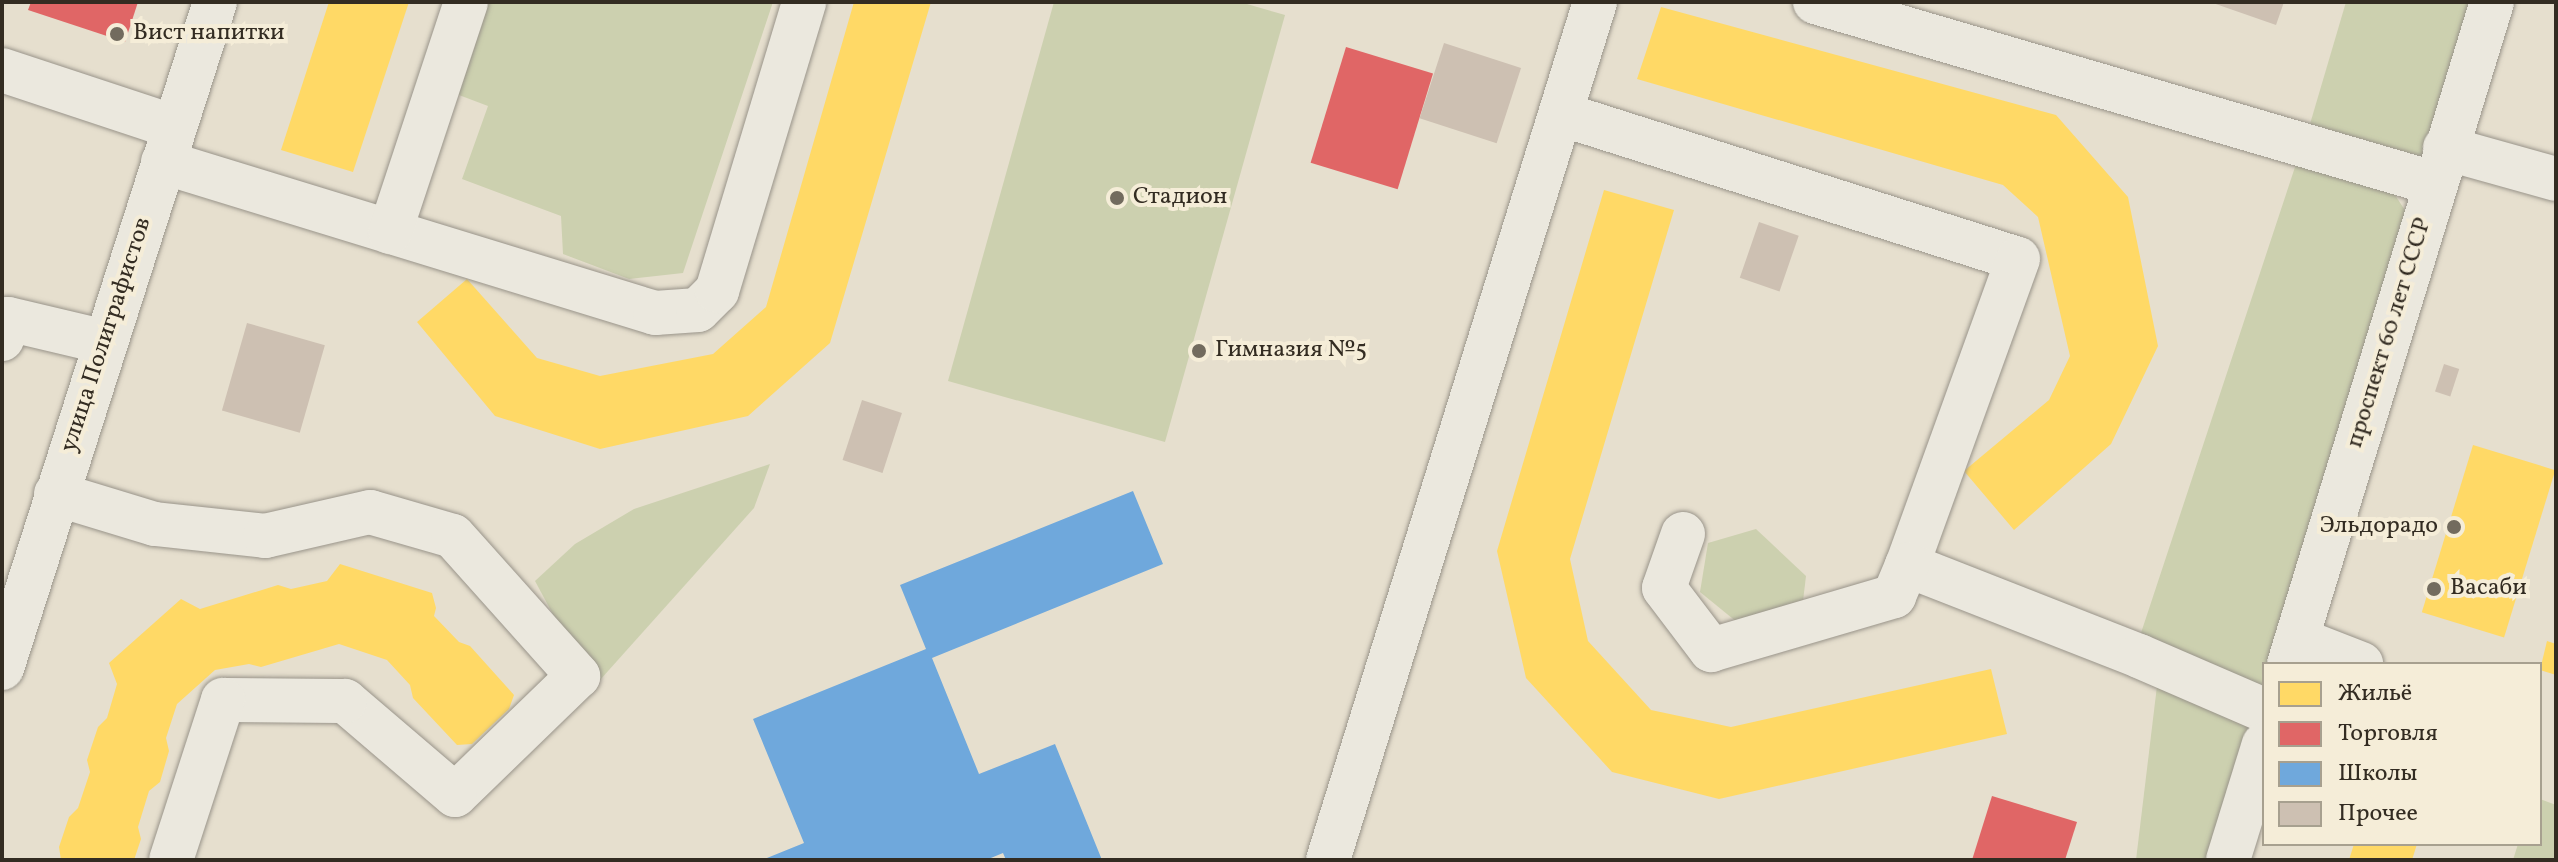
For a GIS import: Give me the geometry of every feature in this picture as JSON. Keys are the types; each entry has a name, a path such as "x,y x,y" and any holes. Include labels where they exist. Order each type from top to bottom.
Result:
{"street":[{"name":"улица Полиграфистов","path":"2,668 8,623 56,494 215,2"},
{"path":"390,232 466,2"},
{"path":"2,70 168,144 390,232 655,313 698,310 717,291 804,2"},
{"path":"1329,860 1595,2"},
{"path":"1815,2 2440,166 2556,179"},
{"name":"проспект 60 лет СССР","path":"2293,652 2492,2"},
{"path":"1561,114 2018,259 1894,596 1711,650 1664,588 1683,534"},
{"path":"2,339 8,319 105,342"},
{"path":"56,494 155,524 265,536 370,512 453,536 578,676 455,795 345,701 223,700 171,860"},
{"path":"1907,565 2139,656 2262,709"},
{"path":"2293,652 2350,662"},
{"path":"2228,860 2262,750"}],"green space":[{"path":"483,2 773,2 683,273 629,279 563,254 561,216 462,179 488,106 451,92"},
{"name":"Стадион","path":"1054,2 1240,2 1285,15 1165,442 948,381"},
{"path":"2346,2 2472,2 2423,157 2310,124"},
{"path":"2297,161 2393,192 2412,221 2273,662 2262,662 2262,685 2139,639"},
{"path":"770,464 754,508 600,680 583,670 535,581 575,544 634,509"},
{"path":"1756,529 1806,576 1803,601 1743,627 1700,592 1708,543"},
{"path":"2157,686 2253,724 2211,860 2136,860"},
{"path":"2542,800 2556,805 2556,860 2513,860 2517,846 2542,846"}],"building: Жильё":[{"path":"329,2 409,2 353,172 281,150"},
{"path":"854,2 931,2 830,343 748,416 600,449 495,416 417,322 467,279 537,358 600,376 713,354 766,307"},
{"path":"1661,7 2056,115 2128,197 2158,346 2111,444 2014,530 1964,471 2049,400 2070,356 2038,217 2003,185 1637,79"},
{"path":"1604,190 1674,210 1570,559 1588,641 1651,710 1731,727 1991,669 2007,734 1719,799 1612,772 1526,678 1497,551"},
{"path":"2473,445 2555,470 2504,637 2422,612"},
{"path":"340,564 432,593 436,608 434,616 459,642 470,646 514,695 509,709 472,744 457,745 413,698 410,685 387,660 339,644 261,667 249,664 215,670 177,704 166,738 169,751 160,782 149,791 138,827 141,839 134,860 61,860 59,847 69,817 78,808 90,772 87,760 98,727 107,718 117,684 109,663 181,599 200,609 278,585 291,589 327,581"},
{"path":"2547,641 2556,644 2556,675 2542,671"},
{"path":"2353,846 2416,846 2412,860 2349,860"}],"building: Торговля":[{"path":"31,2 138,2 125,42 28,10"},
{"path":"1346,47 1433,74 1398,189 1311,163"},
{"path":"1992,796 2077,822 2065,860 1972,860"}],"building: Школы":[{"path":"1133,491 1163,564 932,658 979,774 1055,744 1102,860 1006,860 1003,853 986,860 762,860 804,843 753,719 926,649 900,585"}],"building: Прочее":[{"path":"2210,2 2284,2 2276,25"},
{"path":"1444,43 1521,68 1497,143 1420,118"},
{"path":"1759,222 1799,236 1780,291 1740,278"},
{"path":"247,323 325,345 300,433 222,410"},
{"path":"2444,364 2459,369 2450,397 2435,392"},
{"path":"862,400 902,413 882,473 843,460"}],"place":[{"name":"Вист напитки","path":"117,34"},
{"name":"Стадион","path":"1117,198"},
{"name":"Гимназия №5","path":"1199,351"},
{"name":"Эльдорадо","path":"2454,527"},
{"name":"Васаби","path":"2434,589"}]}
